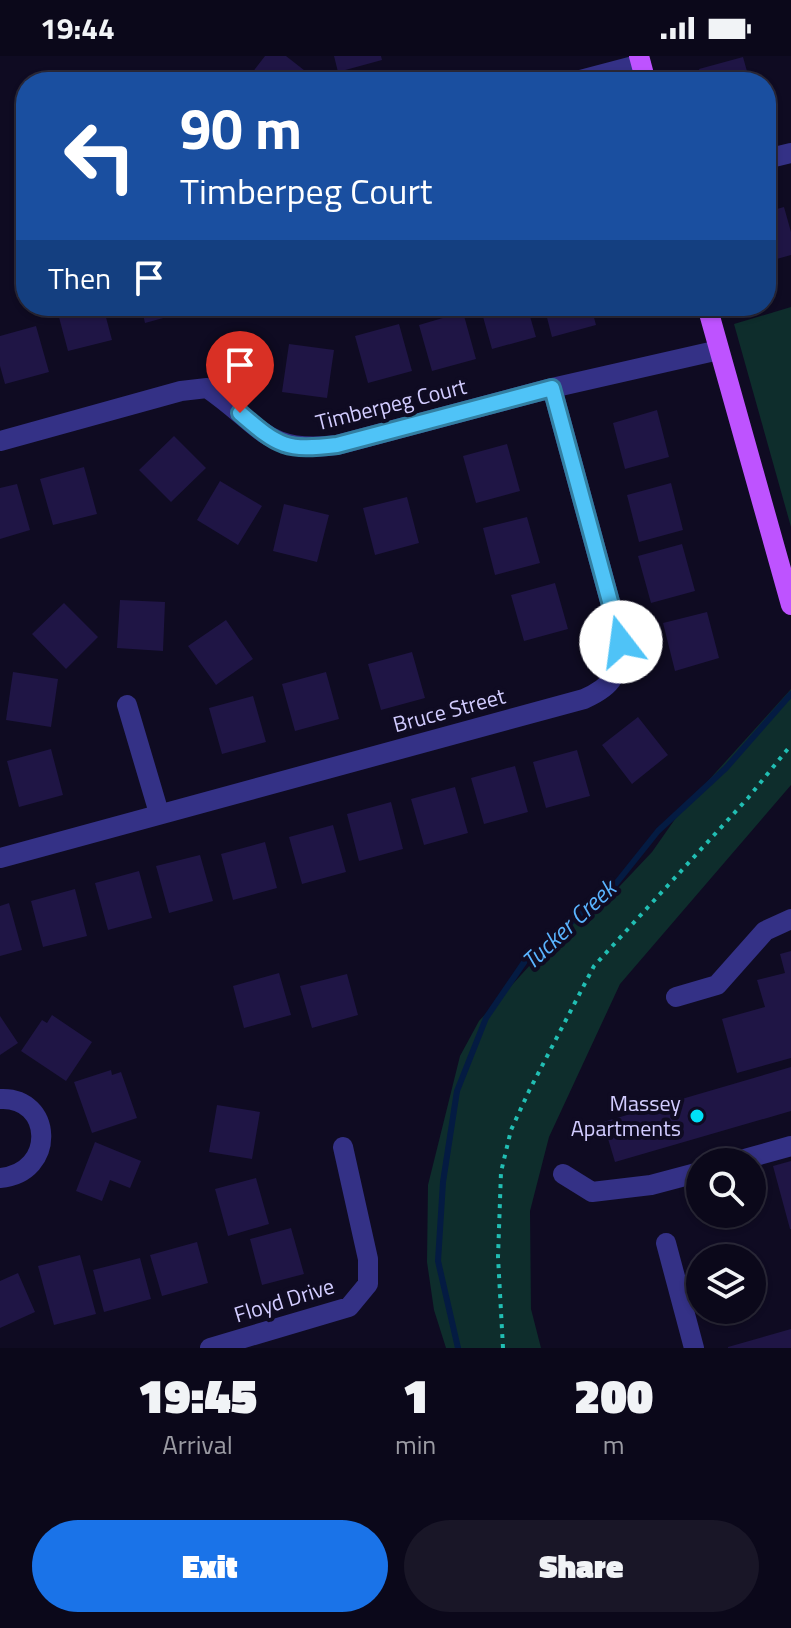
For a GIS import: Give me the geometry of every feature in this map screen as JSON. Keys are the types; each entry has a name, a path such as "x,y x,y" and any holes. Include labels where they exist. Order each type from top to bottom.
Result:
{"main road":[{"path":"710,316 791,605"}],"street":[{"path":"619,72 642,67"},
{"name":"Timberpeg Court","path":"0,441 181,391 207,388 273,442 304,450 337,445 552,388 719,350"},
{"name":"Bruce Street","path":"0,858 569,703 604,690 617,673 621,642 552,388"},
{"path":"127,705 159,813"},
{"path":"676,997 717,985 765,931 791,919"},
{"path":"0,1099 20,1103 31,1111 42,1136 40,1150 26,1170 0,1178"},
{"path":"766,1153 791,1146"},
{"name":"Floyd Drive","path":"210,1348 349,1307 368,1284 368,1259 343,1147"},
{"path":"563,1174 592,1192 651,1185 686,1176"},
{"path":"666,1243 694,1348"}],"path":[{"path":"503,1348 498,1257 501,1172 511,1130 529,1091 594,966 748,798 791,745"}],"green space":[{"path":"791,307 791,527 734,324 761,316 776,316 776,311"},
{"path":"791,689 791,785 620,984 549,1137 530,1211 531,1309 541,1348 446,1348 434,1310 427,1262 428,1185 460,1056 479,1021 552,941 618,888 652,852 680,812"}],"building":[{"path":"265,56 286,56 306,72 253,72"},
{"path":"334,56 381,56 382,60 338,72"},
{"path":"743,57 747,72 700,72 699,69"},
{"path":"784,207 791,232 791,255 776,259 776,209"},
{"path":"59,316 106,316 112,340 68,351"},
{"path":"143,316 171,316 145,323"},
{"path":"449,316 464,316 476,359 432,371 419,325"},
{"path":"483,316 530,316 536,337 492,349"},
{"path":"547,316 594,316 596,325 552,337"},
{"path":"399,324 412,371 368,383 355,336"},
{"path":"36,326 49,372 5,384 0,366 0,336"},
{"path":"289,344 334,350 327,398 282,392"},
{"path":"657,410 669,457 625,469 613,423"},
{"path":"174,436 206,468 171,502 139,470"},
{"path":"507,444 520,491 476,503 463,456"},
{"path":"84,467 97,514 53,525 40,479"},
{"path":"220,481 262,506 238,545 197,520"},
{"path":"671,483 683,530 639,542 627,495"},
{"path":"17,484 30,530 0,539 0,488"},
{"path":"407,497 419,543 375,555 363,508"},
{"path":"284,504 329,515 317,562 273,551"},
{"path":"527,517 540,563 495,575 483,528"},
{"path":"682,544 695,591 651,603 638,556"},
{"path":"555,583 568,629 524,641 511,595"},
{"path":"120,600 165,602 163,651 117,648"},
{"path":"64,603 98,637 66,669 32,634"},
{"path":"707,612 719,658 675,671 663,623"},
{"path":"226,620 253,659 216,685 188,646"},
{"path":"412,652 425,698 381,710 368,664"},
{"path":"13,672 58,679 51,727 6,720"},
{"path":"326,672 339,719 295,731 282,684"},
{"path":"253,696 266,742 222,754 209,708"},
{"path":"638,717 668,755 632,784 602,745"},
{"path":"51,749 63,795 19,807 7,761"},
{"path":"577,750 590,796 546,808 533,762"},
{"path":"515,766 528,812 484,824 471,778"},
{"path":"455,787 468,833 424,845 411,799"},
{"path":"391,802 403,849 359,861 347,814"},
{"path":"333,825 346,872 302,884 289,837"},
{"path":"265,842 277,888 233,900 221,854"},
{"path":"200,855 213,901 169,913 156,866"},
{"path":"139,871 152,918 108,930 95,883"},
{"path":"75,889 87,936 43,947 31,901"},
{"path":"9,903 22,950 0,956 0,906"},
{"path":"791,951 791,1058 737,1073 722,1019 765,1007 757,980 785,973 780,954"},
{"path":"279,973 291,1015 244,1028 233,986"},
{"path":"347,974 358,1015 312,1028 300,986"},
{"path":"52,1015 92,1042 66,1081 21,1051 42,1020 47,1023"},
{"path":"0,1016 18,1043 0,1055"},
{"name":"Massey Apartments","path":"791,1067 791,1111 615,1162 603,1122"},
{"path":"111,1070 112,1075 121,1072 137,1118 92,1133 74,1082"},
{"path":"217,1105 260,1112 252,1159 209,1152"},
{"path":"95,1142 141,1161 130,1188 110,1180 102,1201 76,1191"},
{"path":"791,1161 791,1229 790,1229 773,1166"},
{"path":"256,1178 269,1224 228,1236 215,1189"},
{"path":"291,1228 304,1274 262,1285 250,1239"},
{"path":"197,1242 208,1283 162,1296 150,1255"},
{"path":"80,1255 96,1314 54,1325 38,1266"},
{"path":"140,1258 151,1299 104,1312 93,1270"},
{"path":"18,1273 35,1312 0,1328 0,1281"},
{"path":"791,1329 791,1348 728,1348 728,1347"}],"waterway":[{"name":"Tucker Creek","path":"458,1348 438,1261 443,1182 457,1091 486,1018 525,961 614,886 658,831 726,768 791,694"}],"place":[{"name":"Massey Apartments","path":"697,1116"}],"route":[{"path":"240,413 273,442 304,450 337,445 552,388 621,642"}]}
